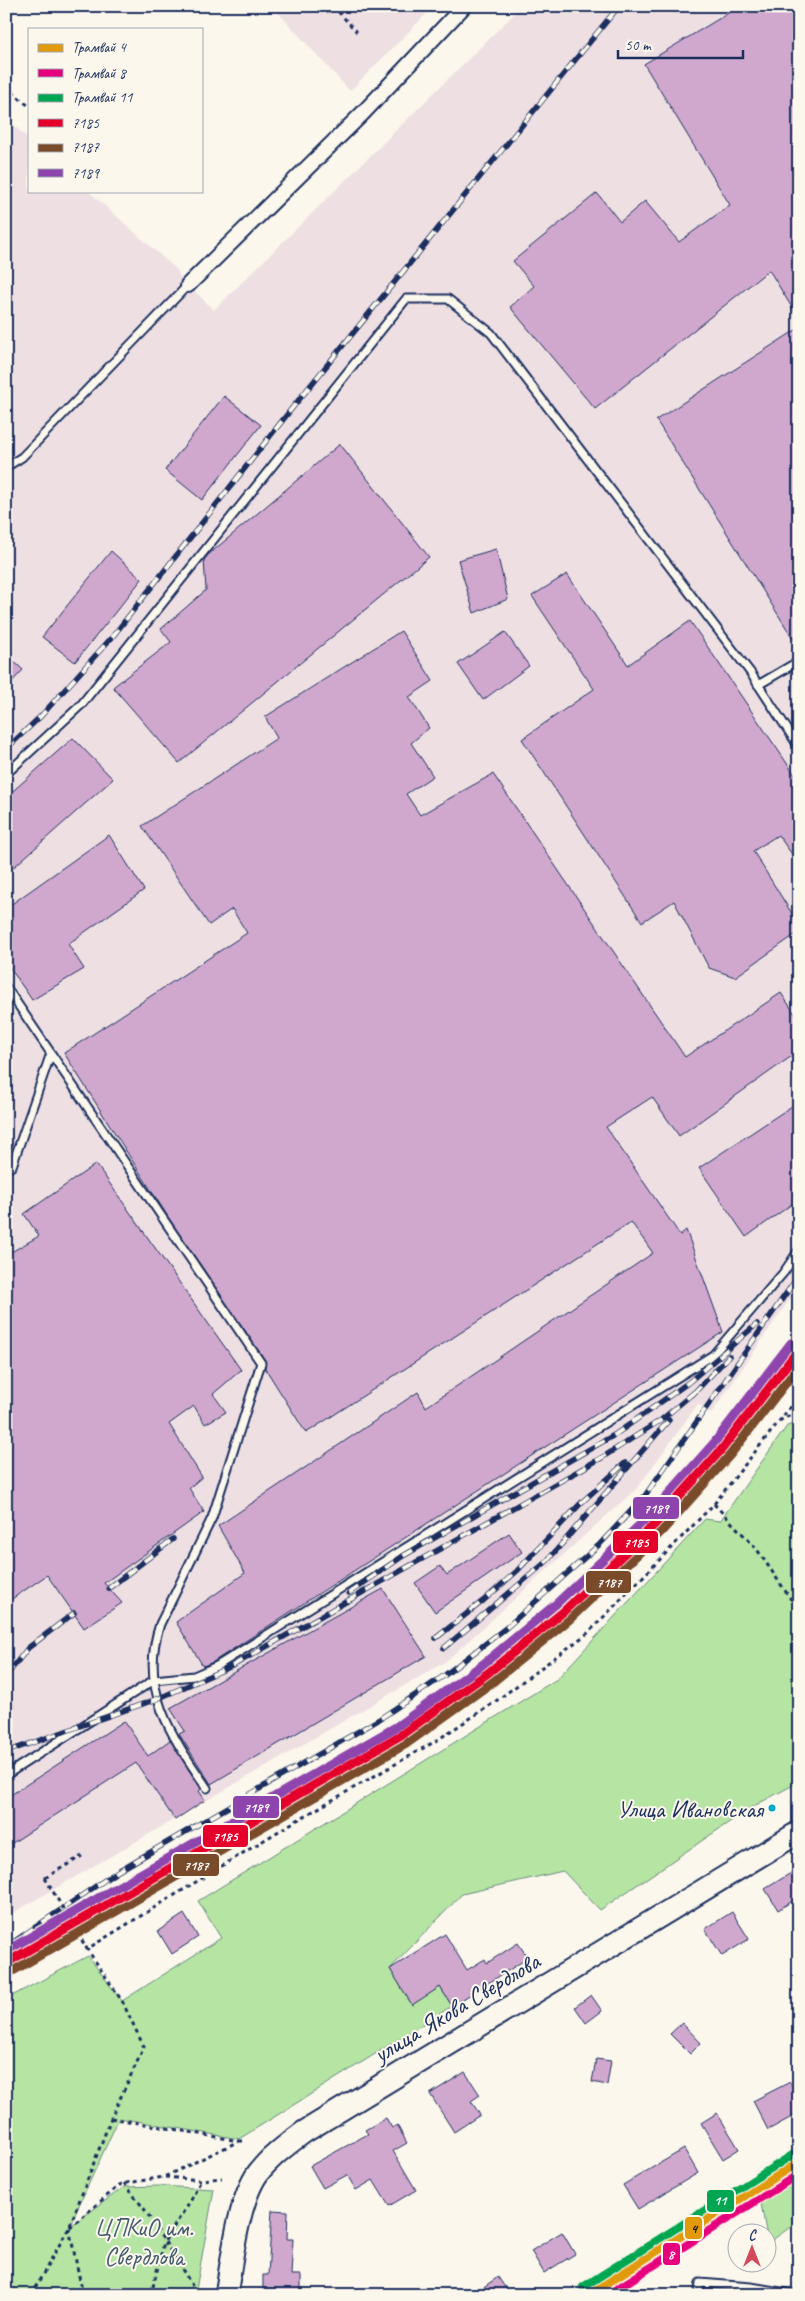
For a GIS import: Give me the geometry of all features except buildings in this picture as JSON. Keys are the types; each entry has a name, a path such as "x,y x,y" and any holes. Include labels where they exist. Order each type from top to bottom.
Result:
{"main road":[{"name":"улица Якова Свердлова","path":"226,2295 249,2188 259,2172 279,2152 304,2132 799,1832"}],"street":[{"path":"188,285 363,113 464,6"}],"lane":[{"path":"6,467 22,457 188,285"},
{"path":"6,774 81,705 406,299 448,299 491,333 758,685 799,747"},
{"path":"758,685 799,661"},
{"path":"6,987 261,1363 212,1518 160,1624 154,1641 154,1680 160,1708 172,1735 207,1788"},
{"path":"6,1170 12,1166 51,1052"},
{"path":"6,1775 154,1680 194,1676 217,1666 713,1355 784,1272 799,1250"},
{"path":"698,2295 700,2283 751,2286 799,2295"}],"path":[{"path":"333,6 358,32"},
{"path":"6,87 28,105"},
{"path":"87,1949 279,1831 434,1742 492,1704 588,1633 714,1504 799,1396"},
{"path":"778,1422 799,1411"},
{"path":"714,1504 756,1548 799,1612"},
{"path":"31,2295 69,2228 111,2118 144,2047 122,2002 87,1949 45,1878 82,1856"},
{"path":"111,2118 245,2140"},
{"path":"69,2228 121,2184 164,2176 239,2140"},
{"path":"164,2176 201,2180 222,2178"},
{"path":"151,2295 164,2242 191,2200 201,2180"},
{"path":"124,2183 145,2210 198,2295"},
{"path":"69,2228 83,2295"}],"shaded area":[{"path":"272,6 434,6 350,91"},
{"path":"522,6 799,6 799,1286 711,1414 698,1404 637,1488 445,1662 6,1917 6,119 28,138 28,192 89,192 177,270 180,277 214,310"}],"green space":[{"name":"ЦПКиО им. Свердлова","path":"799,1422 799,1472 797,1474 799,1477 799,1782 750,1808 600,1910 563,1871 462,1894 390,1969 412,2004 440,1987 452,2006 239,2139 119,2118 69,2227 124,2187 158,2186 214,2189 195,2295 6,2295 6,1999 88,1956 122,2001 221,1938 198,1901 557,1679 705,1519 720,1521 787,1426"},
{"path":"799,2178 799,2221 778,2236 778,2224 765,2224 761,2203"}],"railway":[{"path":"6,749 41,716 113,636 293,407 619,6"},
{"path":"6,1947 118,1871 378,1720 445,1675 507,1627 600,1544 644,1497 799,1275"},
{"path":"349,1593 403,1556 616,1434 689,1382 757,1324"},
{"path":"693,1394 729,1356"},
{"path":"6,1752 157,1699 232,1666 603,1457 661,1420 698,1389"},
{"path":"444,1648 547,1561 669,1420"},
{"path":"436,1638 517,1571 582,1502 625,1463"},
{"path":"109,1588 173,1539"},
{"path":"6,1676 28,1648 74,1613"}],"tram line":[{"name":"11","path":"583,2287 794,2154"},
{"name":"4","path":"588,2295 799,2162"},
{"name":"8","path":"607,2295 799,2174"}],"transit line":[{"name":"7189","path":"6,1951 396,1727 482,1665 556,1604 648,1517 714,1443 791,1343"},
{"name":"7185","path":"6,1963 401,1735 488,1673 563,1612 655,1524 722,1449 799,1349"},
{"name":"7187","path":"11,1972 406,1744 494,1681 570,1619 662,1531 730,1455 799,1366"}],"place":[{"name":"Улица Ивановская","path":"772,1808"}]}
